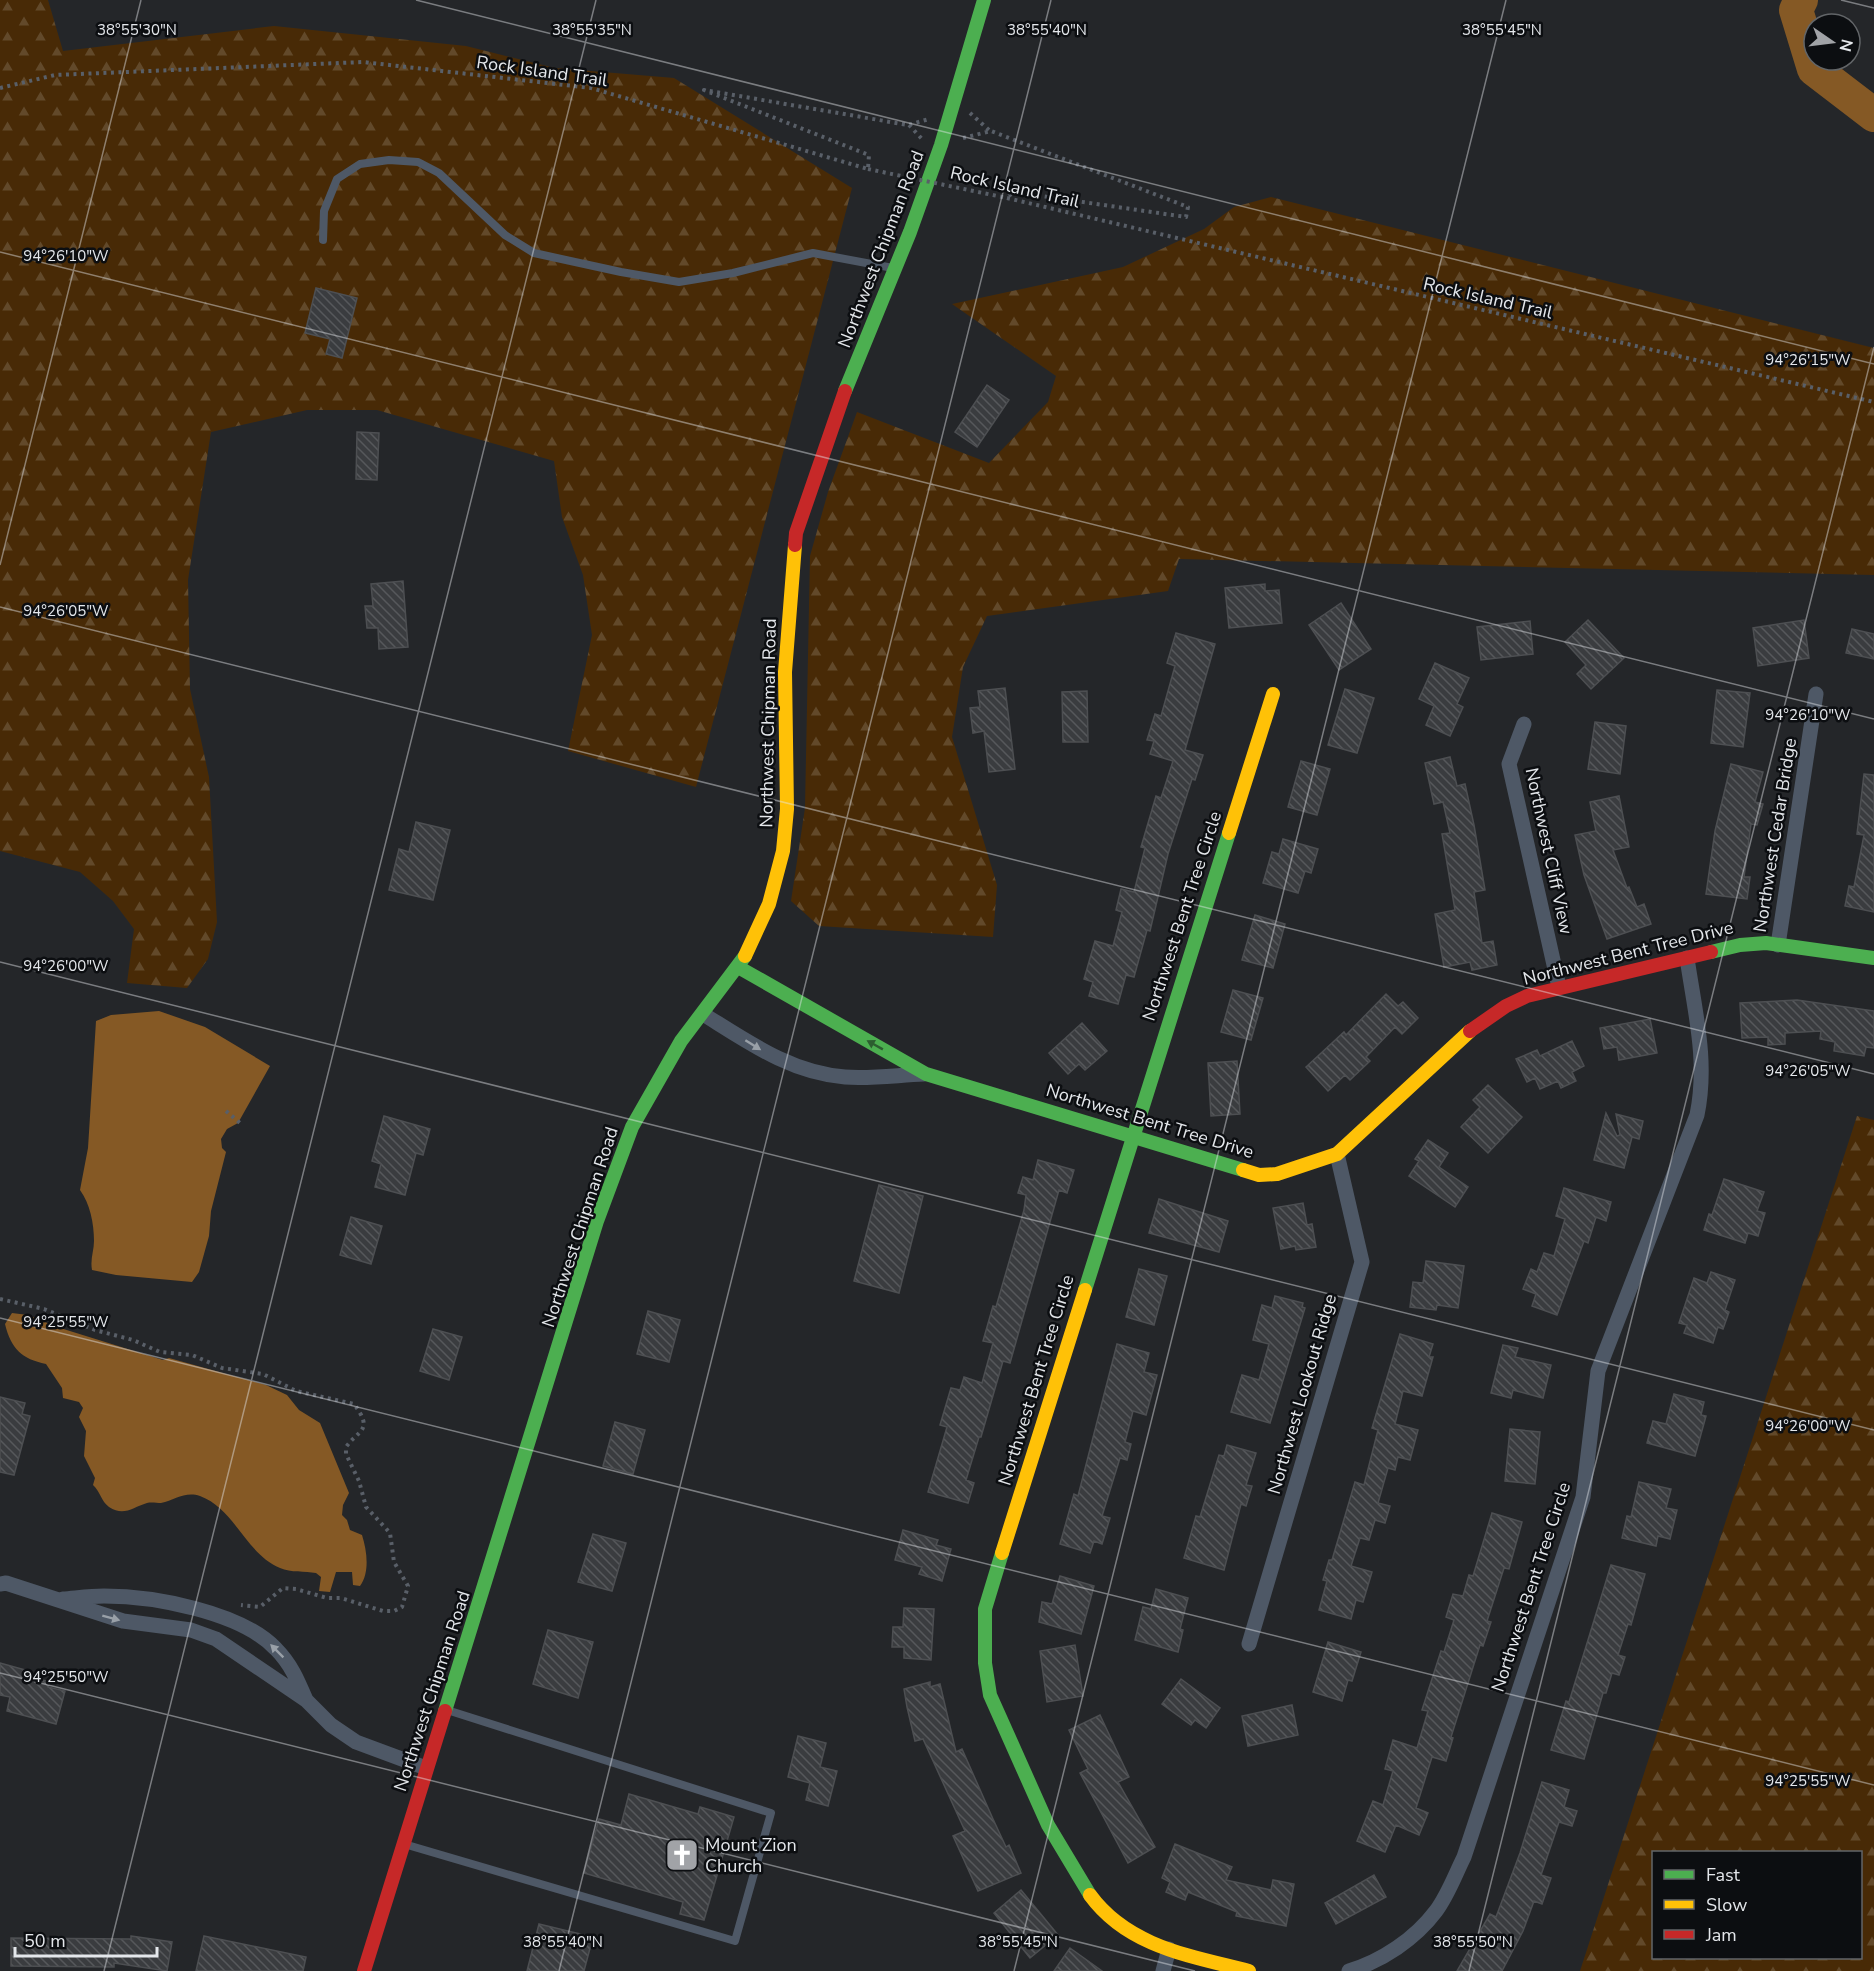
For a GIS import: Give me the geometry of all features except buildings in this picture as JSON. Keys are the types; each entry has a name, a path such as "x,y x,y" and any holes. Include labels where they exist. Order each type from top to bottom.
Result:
{"street":[{"name":"Northwest Chipman Road","path":"364,1971 597,1221 632,1127 681,1041 738,967 758,933 774,888 783,851 788,810 785,672 790,583 796,533 845,390 941,145 984,0"},
{"name":"Northwest Bent Tree Circle","path":"1249,1971 1169,1949 1132,1934 1097,1906 1076,1878 1024,1773 990,1696 983,1656 985,1609 1273,694"},
{"name":"Northwest Cedar Bridge","path":"1778,945 1816,694"},
{"name":"Northwest Cliff View","path":"1524,724 1509,764 1559,987"},
{"name":"Northwest Bent Tree Drive","path":"738,967 926,1074 1259,1175 1277,1174 1337,1154 1475,1026 1506,1006 1527,996 1740,945 1778,945 1874,958"},
{"name":"Northwest Bent Tree Circle","path":"1349,1971 1380,1959 1419,1929 1436,1911 1464,1857 1583,1497 1598,1371 1696,1115 1703,1085 1702,1054 1687,958"},
{"name":"Northwest Bent Tree Drive","path":"703,1014 777,1059 815,1072 847,1077 926,1074"},
{"name":"Northwest Lookout Ridge","path":"1249,1644 1362,1263 1337,1154"},
{"path":"2,1582 123,1621 190,1630 216,1639 306,1700 330,1725 356,1742 426,1768"},
{"path":"56,1599 104,1596 162,1602 208,1613 231,1622 253,1631 275,1648 294,1670 306,1700"},
{"path":"1163,1971 1169,1949"}],"lane":[{"path":"323,240 324,211 337,179 360,164 389,160 418,162 439,172 505,235 534,253 621,272 679,282 733,273 813,253 894,268"},
{"path":"403,1843 735,1941 771,1814 445,1710"}],"path":[{"name":"Rock Island Trail","path":"0,88 55,75 363,62 591,88 868,169 1007,198 1874,402"},
{"path":"868,169 869,155 705,90 908,124 932,118"},
{"path":"970,112 991,131 1188,207 1186,217 1014,192 1007,198"},
{"path":"908,124 920,134 924,145"},
{"path":"963,138 991,131"},
{"path":"226,1111 240,1123"},
{"path":"0,1299 44,1309 95,1330 134,1340 160,1352 192,1356 222,1368 263,1374 296,1391 354,1404 359,1412 363,1429 360,1436 346,1447 346,1454 359,1481 366,1508 390,1533 394,1562 408,1586 402,1607 394,1611 383,1611 341,1598 283,1588 260,1607 251,1608 232,1603"}],"green space":[{"path":"0,0 48,0 63,51 274,26 466,46 555,68 674,78 852,188 696,787 568,751 592,635 583,575 562,517 554,461 377,410 307,410 211,432 188,580 190,689 209,777 217,922 208,959 187,988 127,983 134,929 113,901 80,872 0,851"},
{"path":"1271,197 1874,348 1874,575 1179,559 1168,591 987,616 963,667 952,737 997,885 993,937 819,926 791,901 805,808 810,556 828,492 857,412 989,463 1048,402 1056,376 952,304 1123,267 1204,229 1234,207"},
{"path":"1857,1116 1874,1120 1874,1971 1580,1971"}],"shaded area":[{"path":"159,1011 205,1027 270,1066 238,1123 227,1129 221,1139 222,1148 226,1152 211,1211 209,1236 199,1272 192,1282 116,1275 92,1270 94,1241 92,1221 89,1208 80,1190 88,1148 96,1021 111,1015"},
{"path":"12,1313 28,1315 57,1327 163,1360 169,1358 266,1385 287,1395 299,1410 320,1423 349,1493 343,1505 342,1515 347,1520 350,1530 362,1535 366,1554 365,1574 360,1586 353,1585 352,1572 336,1572 330,1592 319,1591 321,1577 316,1573 284,1570 268,1561 222,1511 212,1502 200,1496 185,1495 161,1503 147,1503 124,1511 109,1507 93,1485 95,1478 84,1456 86,1431 79,1417 83,1408 79,1402 63,1398 62,1388 46,1364 24,1356 14,1346 5,1324"}],"waterway":[{"path":"1801,0 1796,10 1814,69 1874,115"}],"traffic: fast":[{"path":"845,391 910,232 941,145 984,0"},
{"path":"1085,1290 1229,833"},
{"path":"1711,952 1740,945 1766,943 1874,958"},
{"path":"445,1711 597,1221 632,1127 681,1041 745,956"},
{"path":"738,967 926,1074 1243,1170"},
{"path":"1002,1553 985,1609 985,1663 990,1695 1048,1825 1090,1895"}],"traffic: slow":[{"path":"745,956 769,904 783,851 787,809 785,672 795,545"},
{"path":"1229,833 1273,694"},
{"path":"1243,1170 1259,1175 1277,1174 1337,1154 1470,1031"},
{"path":"1002,1553 1085,1290"},
{"path":"1090,1895 1105,1913 1142,1938 1183,1954 1249,1971"}],"traffic: jam":[{"path":"795,545 796,533 845,391"},
{"path":"1470,1031 1506,1006 1527,996 1711,952"},
{"path":"364,1971 445,1711"}],"place":[{"name":"Mount Zion Church","path":"682,1855"}]}
